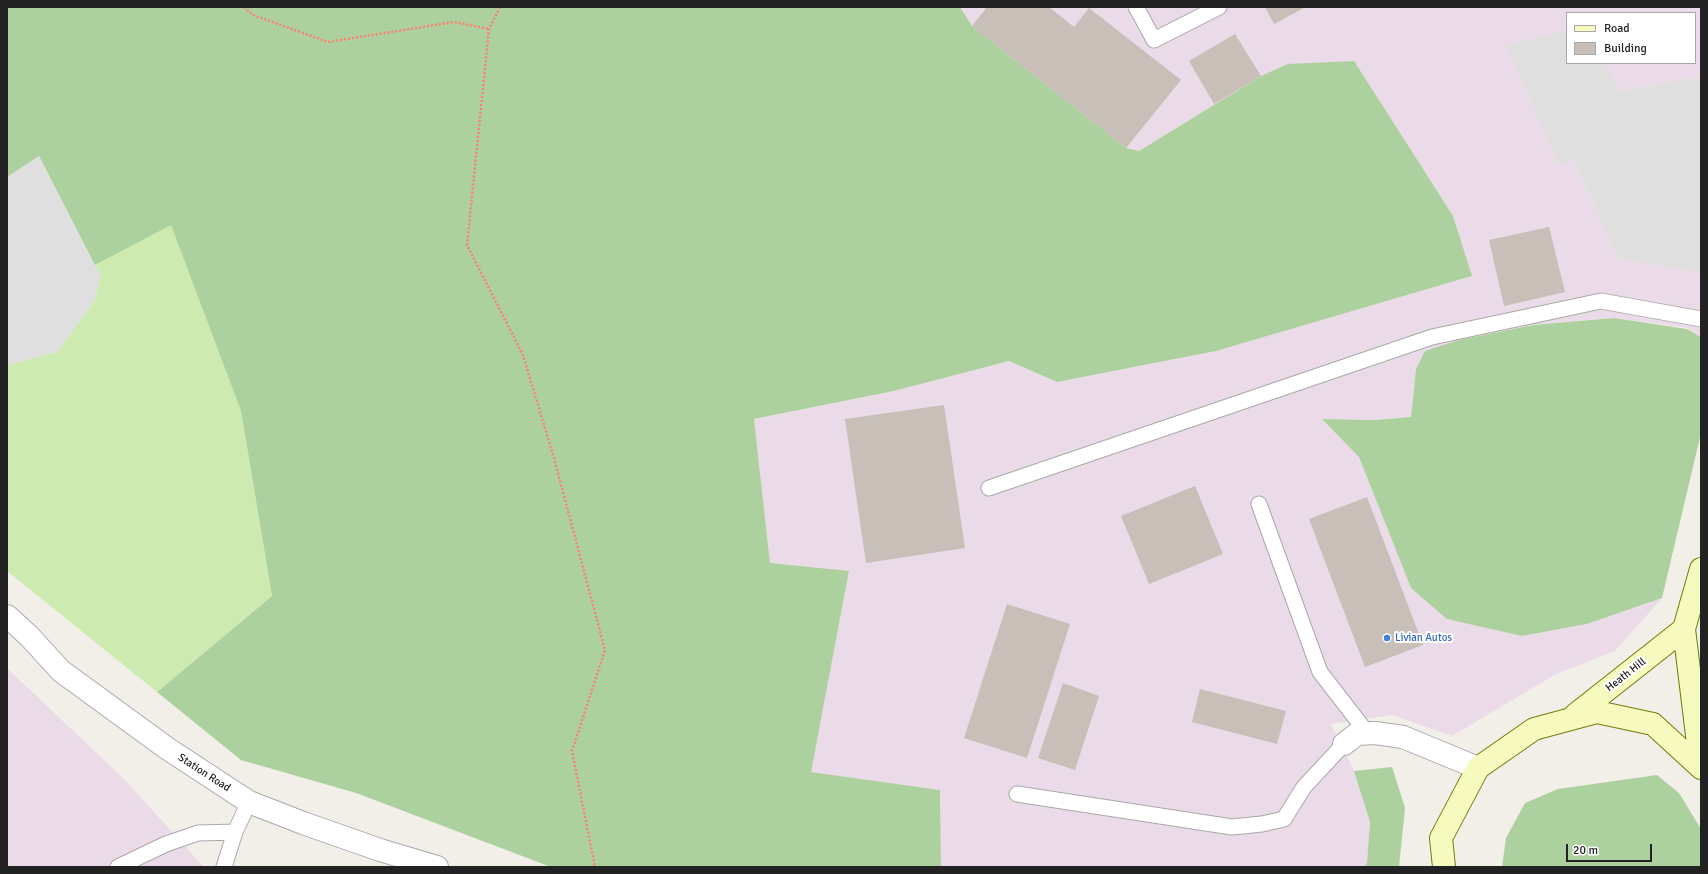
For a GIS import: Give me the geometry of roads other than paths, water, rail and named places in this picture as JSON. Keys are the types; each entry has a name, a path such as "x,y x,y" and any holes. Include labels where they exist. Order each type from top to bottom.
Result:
{"main road":[{"path":"1701,569 1684,630 1701,768"},
{"name":"Heath Hill","path":"1568,720 1684,630"},
{"path":"1444,867 1441,838 1478,768 1534,729 1598,712 1653,724 1701,768"}],"street":[{"name":"Station Road","path":"7,616 29,636 61,671 168,749 249,802 338,835 437,867"},
{"path":"1344,744 1357,734 1375,733 1403,737 1478,768"}],"lane":[{"path":"1136,7 1154,40 1219,7"},
{"path":"989,488 1432,337 1601,301 1701,319"},
{"path":"1259,504 1320,672 1368,734"},
{"path":"1017,794 1232,828 1262,824 1284,819 1304,787 1344,744"},
{"path":"224,867 235,832 249,802"},
{"path":"118,867 166,844 198,833 235,832"}],"place":[{"name":"Livian Autos","path":"1387,638"}]}
